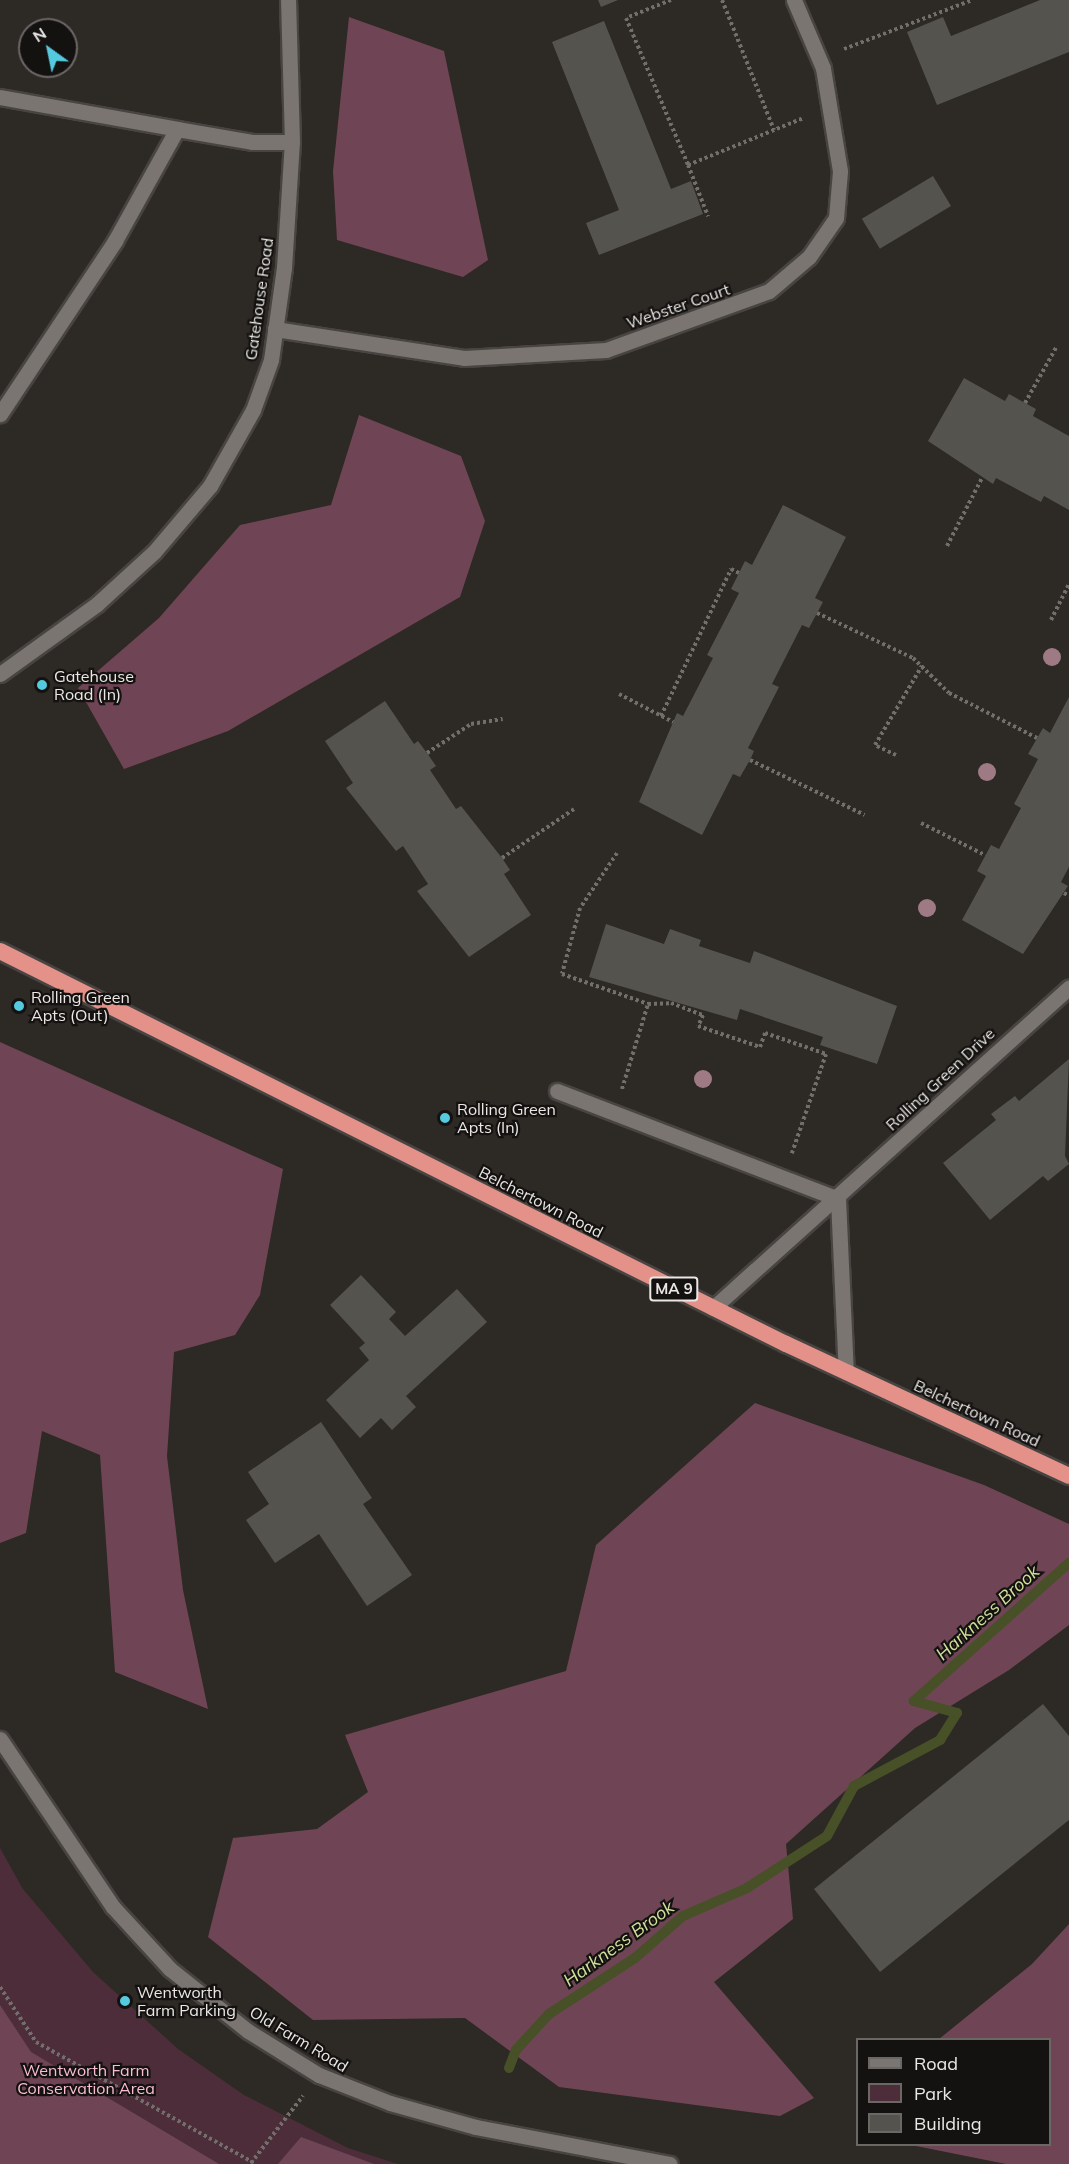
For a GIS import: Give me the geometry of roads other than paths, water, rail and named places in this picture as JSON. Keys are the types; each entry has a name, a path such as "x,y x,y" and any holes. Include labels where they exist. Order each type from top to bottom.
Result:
{"highway":[{"name":"Belchertown Road","path":"0,951 712,1308 1069,1476"}],"street":[{"name":"Gatehouse Road","path":"0,674 97,603 191,511 253,410 275,329 292,142 288,0"},
{"name":"Webster Court","path":"275,329 464,358 606,350 769,291 809,257 836,218 840,171 819,58 794,0"},
{"path":"0,97 252,142 292,142"},
{"path":"0,414 115,241 177,129"},
{"name":"Rolling Green Drive","path":"712,1308 838,1199 1069,988"},
{"path":"557,1091 838,1199 846,1372"},
{"name":"Old Farm Road","path":"0,1739 83,1868 170,1969 248,2031 319,2075 390,2103 476,2127 670,2164"}],"waterway":[{"name":"Harkness Brook","path":"509,2068 516,2050 549,2014 635,1958 683,1916 747,1888 827,1836 854,1786 940,1740 957,1713 914,1701 1069,1563"}],"place":[{"name":"Gatehouse Road (In)","path":"42,685"},
{"name":"Rolling Green Apts (Out)","path":"19,1006"},
{"name":"Rolling Green Apts (In)","path":"445,1118"},
{"name":"Wentworth Farm Parking","path":"125,2001"}],"park label":[{"name":"Wentworth Farm Conservation Area","path":"86,2079"}]}
